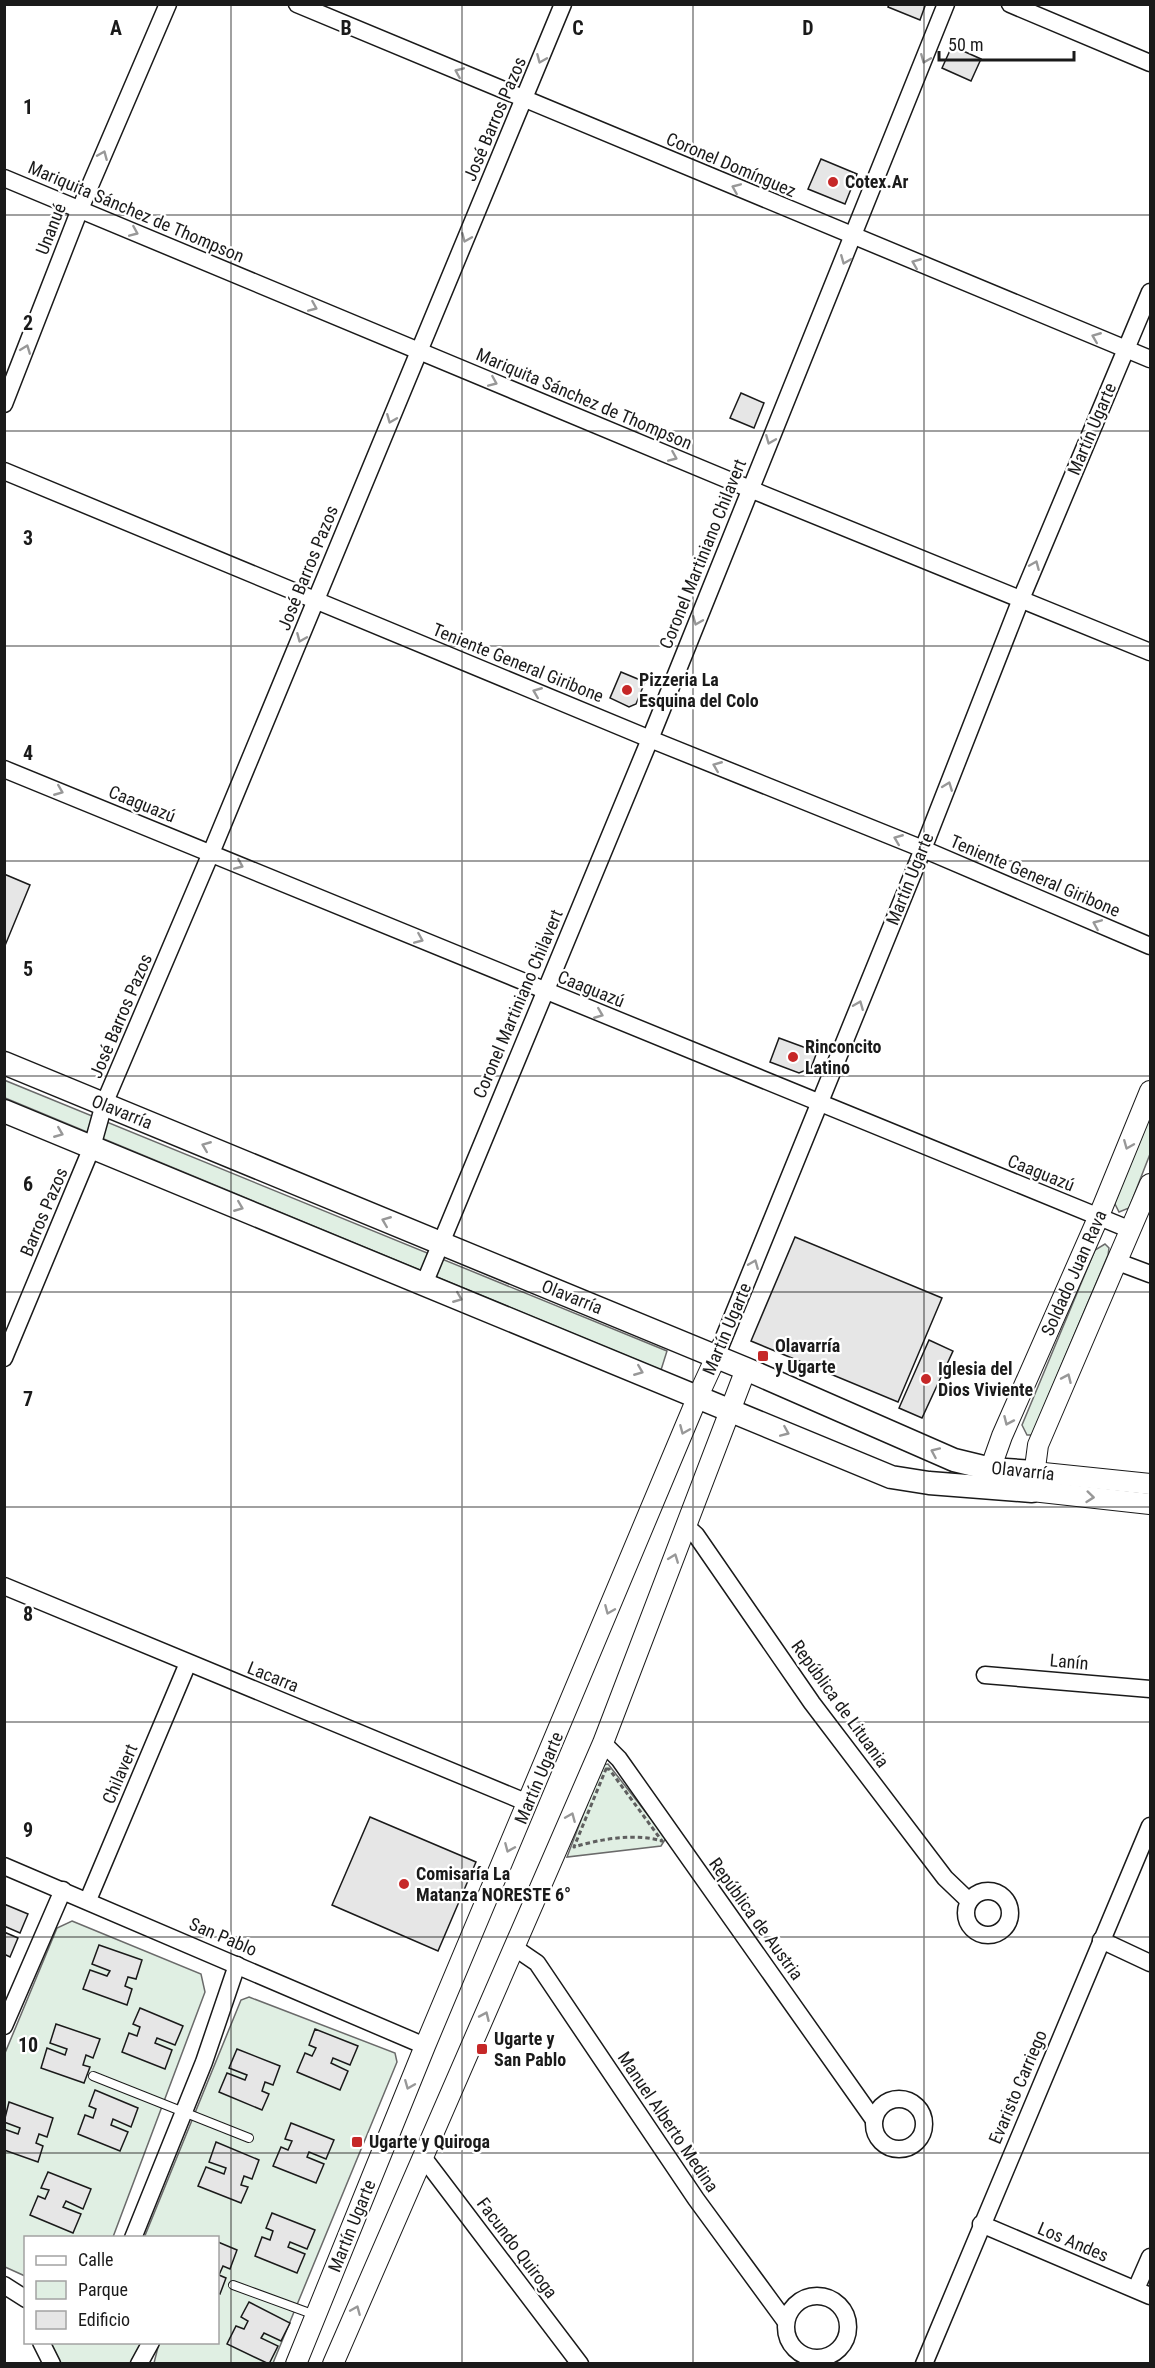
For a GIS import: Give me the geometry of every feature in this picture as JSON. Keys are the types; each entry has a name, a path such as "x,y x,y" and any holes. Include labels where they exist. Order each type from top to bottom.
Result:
{"main road":[{"name":"Olavarría","path":"4,1063 746,1369 954,1460 987,1478"},
{"name":"Olavarría","path":"4,1111 891,1476 918,1482 987,1478 1033,1482"}],"street":[{"name":"Unanué","path":"4,404 80,209 168,4"},
{"name":"Coronel Domínguez","path":"297,4 854,238 1150,359"},
{"name":"José Barros Pazos","path":"92,1147 104,1104 211,853 563,4"},
{"name":"Coronel Martiniano Chilavert","path":"424,1284 650,739 854,238 946,4"},
{"path":"1010,4 1150,63"},
{"name":"Mariquita Sánchez de Thompson","path":"4,178 750,489 1150,652"},
{"name":"Martín Ugarte","path":"296,2364 425,2046 716,1357 923,849 1021,599 1150,292"},
{"name":"Teniente General Giribone","path":"4,471 650,739 923,849 1150,946"},
{"name":"Caaguazú","path":"4,769 1131,1230"},
{"name":"Soldado Juan Rava","path":"987,1478 1002,1436 1098,1218 1150,1091"},
{"name":"Barros Pazos","path":"4,1358 92,1147"},
{"name":"Soldado Juan Rava","path":"1033,1482 1038,1445 1150,1184"},
{"path":"1118,1262 1150,1274"},
{"name":"Martín Ugarte","path":"333,2364 603,1743 746,1369"},
{"name":"Olavarría","path":"1033,1482 1150,1484"},
{"name":"Olavarría","path":"1033,1482 1150,1503"},
{"name":"República de Lituania","path":"686,1526 696,1535 812,1703 945,1878 969,1901"},
{"name":"Lacarra","path":"4,1586 528,1803"},
{"name":"Chilavert","path":"88,1900 188,1663"},
{"name":"Lanín","path":"985,1675 1150,1689"},
{"name":"República de Austria","path":"603,1743 619,1759 874,2120"},
{"name":"Evaristo Carriego","path":"924,2364 1150,1826"},
{"name":"San Pablo","path":"4,1866 425,2046"},
{"path":"4,2026 63,1890"},
{"path":"1101,1940 1150,1963"},
{"name":"Manuel Alberto Medina","path":"515,1948 537,1963 696,2199 786,2322"},
{"path":"134,2236 204,2062 237,1965"},
{"name":"Facundo Quiroga","path":"423,2157 580,2364"},
{"name":"Los Andes","path":"981,2224 1143,2293"},
{"path":"1143,2293 1150,2257"},
{"path":"42,2344 52,2364"},
{"path":"138,2364 150,2344"}],"lane":[{"path":"93,2076 249,2139"},
{"path":"233,2285 315,2315"}],"path":[{"path":"606,1769 609,1769 662,1841 650,1837 626,1838 573,1847 606,1769"}],"green space":[{"path":"4,1080 667,1351 661,1370 5,1098"},
{"path":"1150,1114 1150,1154 1129,1208 1119,1212 1114,1202"},
{"path":"1105,1244 1109,1248 1108,1255 1032,1435 1027,1435 1022,1425 1095,1250"},
{"path":"608,1764 666,1838 661,1846 567,1857 602,1765"},
{"path":"72,1921 201,1974 205,1992 113,2236 24,2236 24,2276 5,2267 5,2053 57,1928"},
{"path":"249,1997 395,2053 397,2062 273,2363 154,2363 159,2344 219,2344 219,2236 145,2236 241,2000"},
{"path":"44,2344 145,2344 133,2364 56,2363"}],"building":[{"path":"889,4 922,4 925,6 920,20 888,7"},
{"path":"952,46 981,59 971,81 942,68"},
{"name":"Cotex.Ar","path":"821,159 857,174 845,204 808,189"},
{"path":"741,393 764,403 754,428 730,418"},
{"name":"Pizzeria La Esquina del Colo","path":"621,672 645,682 636,704 629,707 610,698"},
{"path":"4,874 30,885 4,948"},
{"name":"Rinconcito Latino","path":"779,1038 817,1052 811,1068 799,1073 770,1062"},
{"path":"795,1237 942,1298 898,1402 751,1341"},
{"name":"Iglesia del Dios Viviente","path":"929,1340 953,1351 922,1418 899,1408"},
{"name":"Comisaría La Matanza NORESTE 6°","path":"370,1817 476,1862 438,1951 332,1905"},
{"path":"4,1904 28,1914 20,1933 4,1926"},
{"path":"4,1932 18,1938 10,1957 4,1954"},
{"path":"99,1945 142,1960 136,1979 128,1977 125,1986 132,1989 127,2005 83,1989 90,1970 107,1976 110,1971 92,1964"},
{"path":"140,2008 183,2026 175,2045 157,2038 155,2043 172,2050 165,2069 122,2052 129,2033 137,2036 140,2027 133,2024"},
{"path":"56,2024 100,2039 93,2058 86,2055 83,2065 90,2067 84,2083 41,2068 47,2048 65,2055 67,2049 50,2043"},
{"path":"315,2029 358,2046 350,2065 333,2058 331,2063 348,2071 340,2090 297,2072 305,2053 312,2056 316,2048 309,2045"},
{"path":"237,2049 280,2066 273,2085 265,2082 262,2091 269,2094 262,2110 219,2092 227,2073 245,2080 247,2075 229,2068"},
{"path":"95,2090 138,2108 131,2127 113,2119 111,2125 128,2132 120,2151 78,2134 85,2115 93,2118 96,2109 89,2106"},
{"path":"9,2102 53,2118 47,2137 39,2134 36,2143 43,2146 38,2162 4,2150 4,2129 18,2134 20,2128 4,2122"},
{"path":"291,2123 334,2140 326,2159 309,2152 307,2157 324,2164 316,2183 273,2166 281,2147 288,2150 292,2141 285,2139"},
{"path":"216,2142 259,2160 252,2179 244,2176 241,2185 248,2187 241,2203 198,2186 206,2167 224,2174 226,2168 209,2162"},
{"path":"48,2172 91,2189 83,2209 66,2201 63,2207 81,2214 73,2233 30,2215 38,2196 45,2199 49,2190 41,2188"},
{"path":"272,2213 315,2230 307,2249 290,2242 288,2247 305,2254 297,2273 255,2256 262,2237 270,2240 273,2231 266,2228"},
{"path":"219,2242 237,2250 230,2269 223,2266 219,2275"},
{"path":"219,2275 226,2278 219,2294"},
{"path":"249,2302 290,2323 281,2341 264,2333 261,2338 278,2346 269,2364 227,2344 236,2326 244,2329 248,2321 241,2317"}],"place":[{"name":"Cotex.Ar","path":"833,182"},
{"name":"Pizzeria La Esquina del Colo","path":"627,690"},
{"name":"Rinconcito Latino","path":"793,1057"},
{"name":"Olavarría y Ugarte","path":"763,1356"},
{"name":"Iglesia del Dios Viviente","path":"926,1379"},
{"name":"Comisaría La Matanza NORESTE 6°","path":"404,1884"},
{"name":"Ugarte y San Pablo","path":"482,2049"},
{"name":"Ugarte y Quiroga","path":"357,2142"}]}
